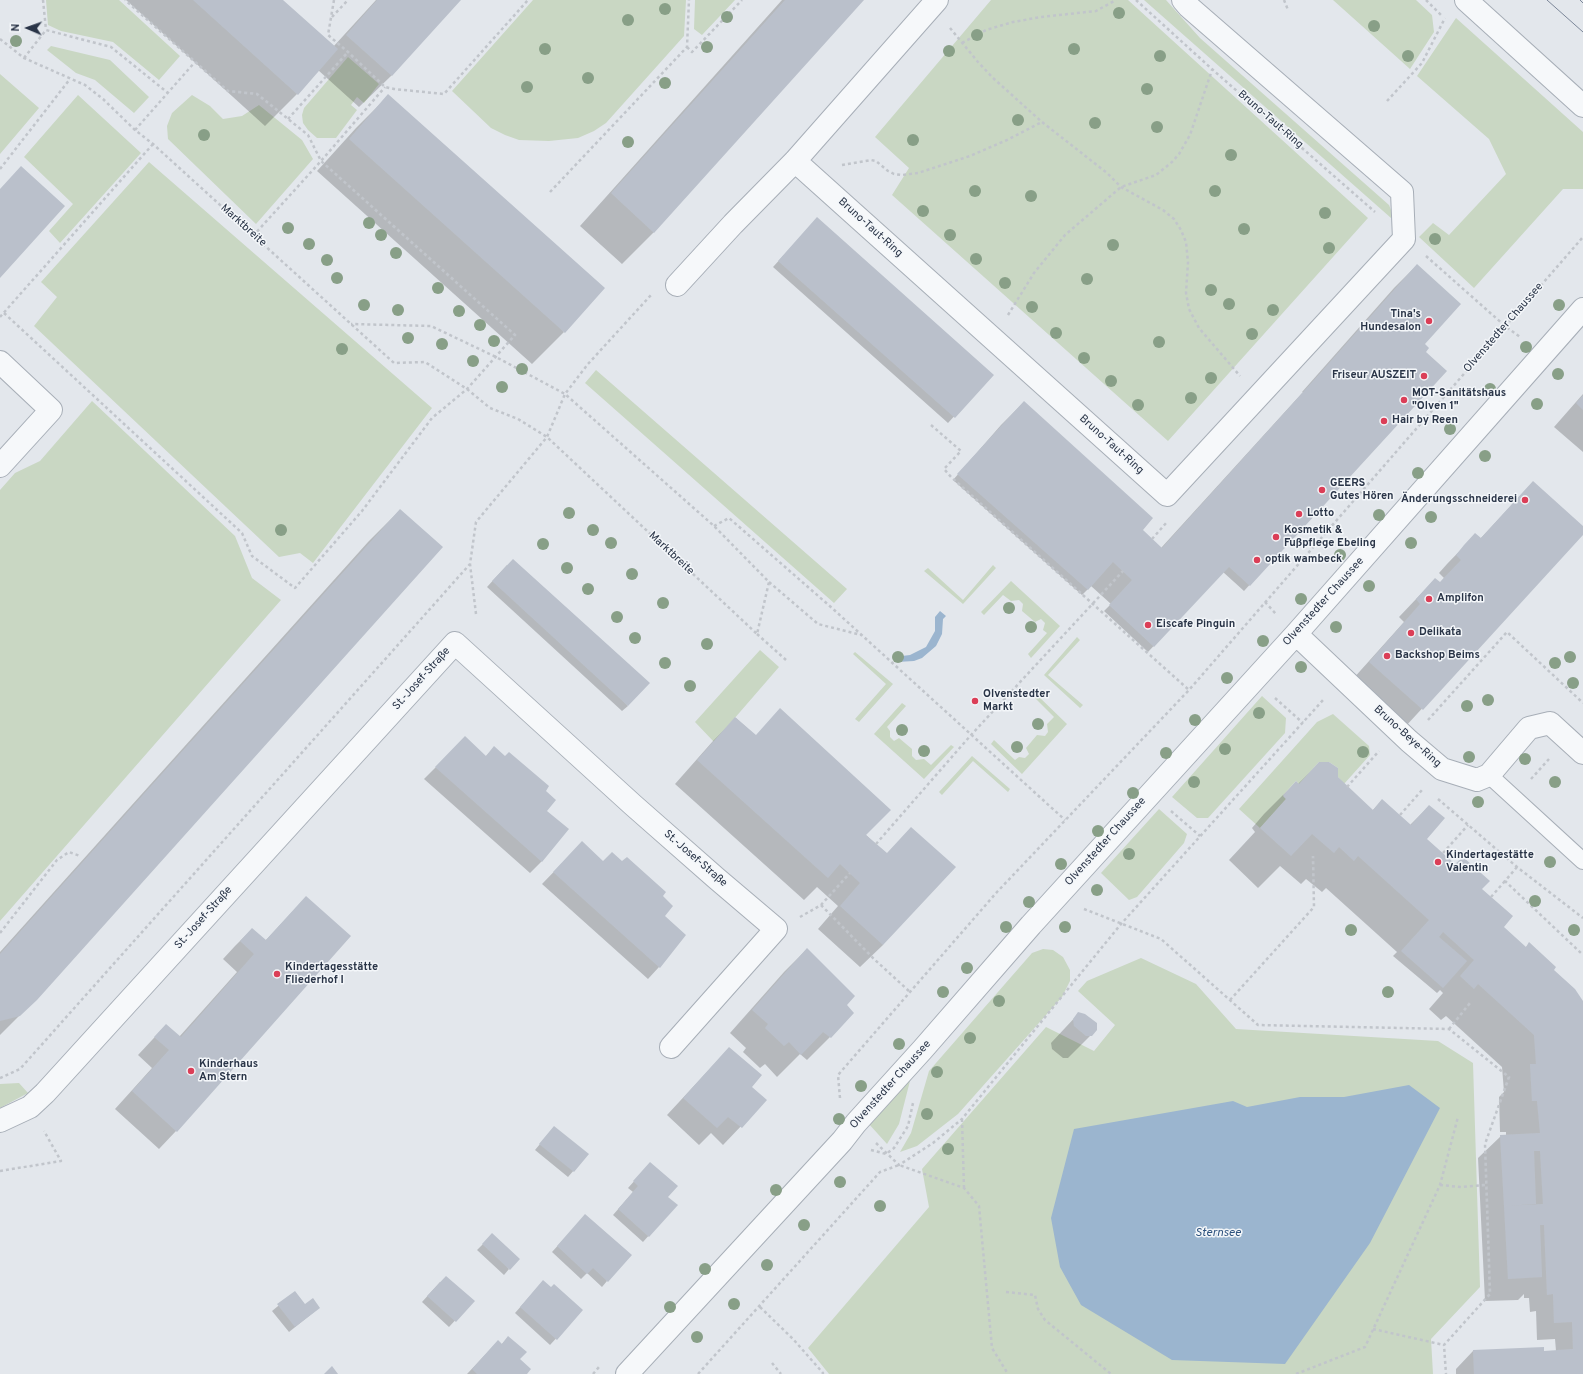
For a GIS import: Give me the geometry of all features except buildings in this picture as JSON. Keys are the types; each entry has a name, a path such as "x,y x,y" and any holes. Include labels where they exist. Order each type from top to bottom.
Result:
{"street":[{"path":"1183,0 1402,192 1404,239"},
{"path":"1466,0 1583,106"},
{"path":"677,285 733,224 795,162 935,3"},
{"name":"Bruno-Taut-Ring","path":"795,162 1167,495 1404,239"},
{"name":"Olvenstedter Chaussee","path":"627,1374 842,1141 856,1123 1055,899 1296,634 1583,309"},
{"path":"0,362 51,410 0,466"},
{"name":"Bruno-Beye-Ring","path":"1296,634 1409,741 1442,769 1477,780 1488,775"},
{"name":"St.-Josef-Straße","path":"0,1121 30,1107 66,1070 455,643 633,805 776,929"},
{"path":"1488,775 1529,728 1550,723 1575,746"},
{"path":"671,1047 776,929"}],"lane":[{"path":"1488,775 1583,861"}],"path":[{"path":"24,58 46,30 43,0"},
{"path":"4,313 242,533 252,556 295,588 362,511 432,418 467,389 515,335 321,162 308,135 257,94 228,91 125,0"},
{"path":"334,0 328,35 385,87 444,94 528,0"},
{"path":"331,18 348,0"},
{"path":"550,192 687,47 690,0"},
{"path":"687,47 692,52 742,0"},
{"path":"962,43 986,30 1013,22 1041,16 1096,10 1116,0"},
{"name":"Bruno-Taut-Ring","path":"1136,0 1212,70 1404,239 1505,326 1543,354"},
{"path":"1284,0 1288,10"},
{"path":"1387,101 1422,63 1446,19 1426,0"},
{"path":"935,3 962,43 993,78 1042,122 1107,173 1121,187 1163,210 1178,224 1186,242 1188,255 1187,302 1192,315 1199,328 1256,398"},
{"path":"46,30 111,47 168,93"},
{"name":"Marktbreite","path":"0,39 24,58 85,85 135,130 153,144 394,362 425,362 467,389 490,408 518,419 547,437 786,660"},
{"path":"288,119 348,52"},
{"path":"135,130 195,62"},
{"path":"994,340 1022,289 1048,254 1065,235 1121,187 1156,175 1179,154 1190,135 1212,70"},
{"path":"0,169 70,79"},
{"path":"253,236 321,162 385,87"},
{"path":"795,162 828,168 870,160 876,161 894,174 902,175 918,173 970,156 1007,140 1042,122"},
{"path":"0,317 153,144"},
{"name":"Olvenstedter Chaussee","path":"899,1165 845,1112 841,1102 838,1076 997,892 1189,690 1583,237"},
{"path":"351,324 431,326 496,357 565,394 714,526 769,582 818,624 862,635"},
{"path":"476,614 470,564 476,522 547,437 565,394"},
{"path":"931,425 961,452 944,469 1189,690"},
{"path":"714,526 730,518 862,635 1065,820"},
{"path":"0,1078 20,1069 470,564"},
{"path":"876,844 972,735 1123,571"},
{"path":"757,634 769,582"},
{"path":"1409,741 1508,632 1583,703"},
{"path":"698,1374 760,1307 880,1172 899,1165 933,1143 962,1119 1121,924 1327,696 1334,671"},
{"path":"1255,679 1303,723"},
{"path":"1514,798 1575,746"},
{"path":"1347,786 1382,748"},
{"path":"1400,815 1425,787"},
{"path":"1150,793 1200,836"},
{"path":"1436,796 1517,867 1583,918"},
{"path":"1443,853 1468,825"},
{"path":"0,933 57,860 69,852 80,856"},
{"path":"1230,1000 1314,907 1312,856"},
{"path":"1491,897 1517,867"},
{"path":"776,929 821,905 850,873"},
{"path":"1505,881 1583,955"},
{"path":"1055,899 1161,938 1258,1025 1449,1029 1509,1077 1485,1144 1490,1294 1444,1345 1446,1374"},
{"path":"821,905 874,959 910,992"},
{"path":"1449,1029 1470,1003"},
{"path":"0,1171 61,1161 30,1107"},
{"path":"1296,1374 1365,1347 1440,1186 1458,1117"},
{"path":"962,1119 964,1188"},
{"path":"899,1165 964,1188 979,1206 992,1348 1008,1374"},
{"path":"1440,1186 1461,1187 1486,1185"},
{"path":"1006,1292 1035,1295 1038,1309 1045,1320 1111,1374"},
{"path":"760,1307 793,1339 823,1373 822,1374"},
{"path":"1374,1329 1444,1345"},
{"path":"772,1363 781,1374"}],"green space":[{"path":"46,0 119,0 180,56 159,80 113,42 61,31 48,25"},
{"path":"533,0 686,0 684,36 606,123 594,131 578,138 549,141 519,140 491,128 452,91"},
{"path":"695,0 735,0 702,35 694,29"},
{"path":"991,0 1128,0 1368,218 1168,441 892,195 909,168 875,137"},
{"path":"1144,0 1166,0 1200,38 1389,205 1391,210 1391,218"},
{"path":"1333,0 1416,0 1432,15 1434,32 1410,69"},
{"path":"1456,18 1583,132 1583,189 1563,189 1474,288 1419,237 1433,223 1449,235 1506,174 1489,139 1417,76"},
{"path":"51,46 110,60 149,97 134,113 95,80 76,73 47,50"},
{"path":"348,57 379,84 364,103 357,97 351,105 357,110 336,138 317,138 303,123 302,115 304,108"},
{"path":"0,74 39,108 0,154"},
{"path":"78,95 141,153 60,243 49,231 73,204 24,157"},
{"path":"192,95 210,106 223,119 242,116 259,105 302,140 313,159 256,224 168,139 167,126 172,113"},
{"path":"149,162 432,408 313,563 300,553 279,557 34,326 57,297 41,282"},
{"path":"596,370 847,589 834,603 585,383"},
{"path":"92,401 235,536 252,578 281,600 0,921 0,490 15,473 40,461"},
{"path":"993,565 996,568 963,604 924,571 928,568 963,600"},
{"path":"1011,581 1060,626 1031,658 1028,654 1047,633 1043,630 1045,623 1041,619 1035,622 1022,611 1023,604 1019,600 1011,601 1003,595 984,615 981,612"},
{"path":"1077,637 1080,640 1048,675 1083,705 1080,708 1044,675"},
{"path":"760,650 779,667 714,742 695,722"},
{"path":"855,652 893,684 859,722 855,719 886,684 853,654"},
{"path":"1036,694 1067,724 1022,774 991,744 994,740 1015,760 1019,757 1025,758 1029,754 1026,748 1037,735 1045,736 1048,732 1047,724 1054,717 1034,697"},
{"path":"1262,696 1286,718 1285,733 1208,818 1197,818 1172,797"},
{"path":"902,703 906,706 887,727 890,731 890,737 894,741 899,738 912,749 912,756 916,760 924,759 931,765 951,745 954,747 924,779 874,734"},
{"path":"1333,714 1369,746 1370,755 1344,784 1338,777 1338,768 1329,762 1319,762 1299,784 1296,781 1283,795 1286,799 1260,828 1239,809 1317,722"},
{"path":"972,756 1010,789 1008,792 973,761 942,795 939,792"},
{"path":"1159,809 1187,834 1184,843 1137,897 1129,900 1101,873"},
{"path":"1043,949 1053,950 1063,957 1070,970 1070,981 1062,997 958,1114 917,1146 900,1152 911,1133 929,1071 1032,953"},
{"path":"1141,958 1196,984 1236,1029 1438,1041 1473,1063 1480,1287 1431,1339 1433,1374 829,1374 808,1348 929,1207 922,1169 1046,1027 1094,1051 1115,1025 1078,991 1087,981"},
{"path":"911,1077 899,1124 887,1144 868,1123"},
{"path":"19,1083 28,1093 0,1108 0,1084"}],"water":[{"path":"940,611 946,616 943,619 942,634 936,646 922,658 914,661 897,662 902,656 910,655 926,647 935,631 935,617"},
{"name":"Sternsee","path":"1409,1085 1440,1108 1370,1243 1285,1364 1172,1360 1081,1305 1060,1267 1051,1218 1074,1129 1233,1101 1247,1107 1300,1097 1344,1097"}],"tram line":[{"path":"1547,0 1583,32"},
{"path":"1580,0 1583,3"}],"place":[{"name":"Tina's Hundesalon","path":"1429,321"},
{"name":"Friseur AUSZEIT","path":"1424,376"},
{"name":"MOT-Sanitätshaus \"Olven 1\"","path":"1404,400"},
{"name":"Hair by Reen","path":"1384,421"},
{"name":"GEERS Gutes Hören","path":"1322,490"},
{"name":"Änderungsschneiderei","path":"1525,500"},
{"name":"Lotto","path":"1299,514"},
{"name":"Kosmetik & Fußpflege Ebeling","path":"1276,537"},
{"name":"optik wambeck","path":"1257,560"},
{"name":"Amplifon","path":"1429,599"},
{"name":"Eiscafe Pinguin","path":"1148,625"},
{"name":"Delikata","path":"1411,633"},
{"name":"Backshop Beims","path":"1387,656"},
{"name":"Olvenstedter Markt","path":"975,701"},
{"name":"Kindertagestätte Valentin","path":"1438,862"},
{"name":"Kindertagesstätte Fliederhof I","path":"277,974"},
{"name":"Kinderhaus Am Stern","path":"191,1071"}]}
